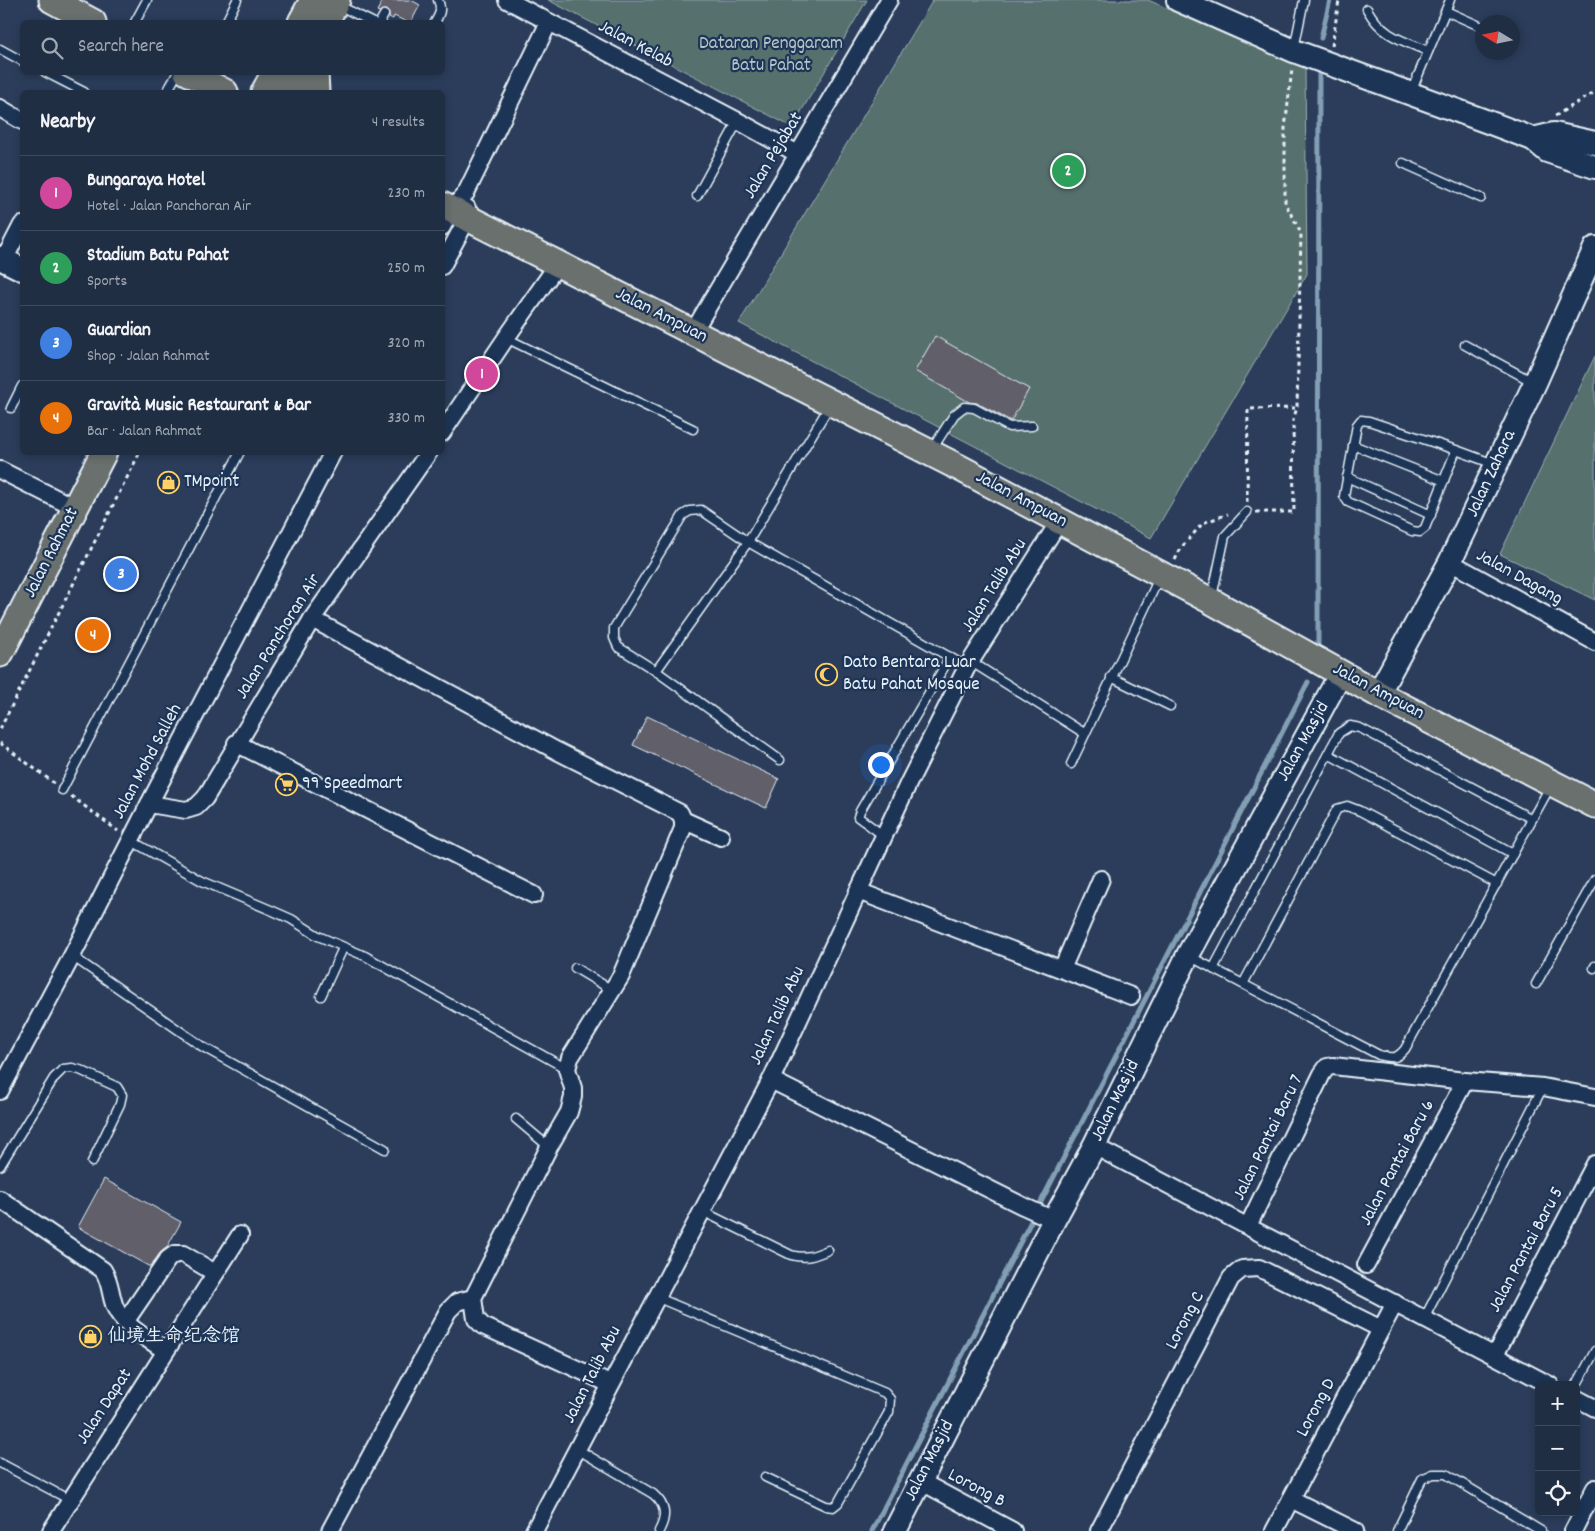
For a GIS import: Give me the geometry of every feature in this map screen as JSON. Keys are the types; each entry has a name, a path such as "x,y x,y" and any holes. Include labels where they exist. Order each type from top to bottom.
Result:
{"main road":[{"path":"52,0 89,20"},
{"path":"306,20 328,10"},
{"path":"193,75 221,90"},
{"path":"265,90 273,75"},
{"path":"291,90 298,75"},
{"path":"316,75 316,90"},
{"name":"Jalan Ampuan","path":"454,211 1060,520 1378,694 1595,806"},
{"name":"Jalan Rahmat","path":"0,654 102,455"}],"street":[{"name":"Jalan Kelab","path":"507,0 798,154"},
{"name":"Jalan Pejabat","path":"693,332 889,0"},
{"path":"1192,3 1294,51 1533,139 1547,151 1595,167"},
{"path":"445,252 454,211 549,22"},
{"path":"0,108 20,120"},
{"path":"1533,139 1554,134 1595,143"},
{"path":"9,262 20,231"},
{"name":"Jalan Zahara","path":"1378,694 1450,562 1535,383 1595,248"},
{"path":"445,429 558,264"},
{"name":"Jalan Mohd Salleh","path":"2,1084 72,956 130,840 331,455"},
{"name":"Jalan Panchoran Air","path":"149,804 186,810 196,807 205,798 236,743 312,620 427,455"},
{"path":"0,470 75,508"},
{"name":"Jalan Talib Abu","path":"534,1531 770,1080 909,782 969,664 1060,520"},
{"name":"Jalan Dagang","path":"1450,562 1595,642"},
{"path":"312,620 557,751 680,812 683,828 621,976 570,1058 567,1069 573,1088 573,1097 569,1112 549,1147 474,1298 476,1319 483,1326 610,1384"},
{"name":"Jalan Masjid","path":"894,1531 920,1481 1047,1216 1094,1146 1188,955 1342,673"},
{"path":"236,743 534,895"},
{"path":"683,820 721,837"},
{"path":"1062,969 1101,879"},
{"path":"858,891 1131,996"},
{"name":"Jalan Pantai Baru 7","path":"1248,1226 1327,1067 1333,1066 1465,1081"},
{"path":"770,1080 1023,1206 1047,1216"},
{"path":"1465,1081 1543,1087 1595,1097"},
{"name":"Jalan Pantai Baru 6","path":"1366,1265 1465,1081"},
{"path":"1094,1146 1542,1381"},
{"name":"Jalan Pantai Baru 5","path":"1495,1356 1595,1164"},
{"path":"0,1199 103,1270 108,1279 114,1306 119,1316 165,1351"},
{"name":"Jalan Dapat","path":"51,1531 240,1234"},
{"path":"125,1322 168,1259 175,1254 183,1254 215,1273"},
{"name":"Lorong C","path":"1099,1531 1231,1278 1242,1270 1259,1268 1381,1329"},
{"path":"330,1531 448,1311 457,1302 474,1298"},
{"name":"Lorong D","path":"1274,1531 1395,1303"},
{"path":"1580,1400 1595,1408"},
{"name":"Lorong B","path":"920,1481 1013,1531"},
{"path":"1573,1531 1595,1488"},
{"path":"1291,1499 1355,1531"}],"lane":[{"path":"136,20 147,0"},
{"path":"227,20 237,0"},
{"path":"436,20 441,7 438,0"},
{"path":"1294,51 1304,0"},
{"path":"1410,94 1450,0"},
{"path":"1366,9 1380,28 1390,35 1428,51"},
{"path":"328,10 365,20"},
{"path":"1446,11 1475,24"},
{"path":"381,20 384,15"},
{"path":"0,49 20,60"},
{"path":"51,75 80,90"},
{"path":"171,90 190,75"},
{"path":"697,196 738,121"},
{"path":"1403,163 1480,198"},
{"path":"506,338 693,428"},
{"path":"1465,345 1535,383"},
{"path":"11,408 20,390"},
{"path":"656,671 748,542 831,402"},
{"path":"930,453 954,415 964,407 974,408 1009,427 1032,426"},
{"path":"1456,450 1431,515 1425,528 1420,532 1412,531 1348,502 1344,496 1357,425 1361,420 1456,450 1496,465"},
{"path":"1353,444 1444,481"},
{"path":"62,790 238,455"},
{"path":"1347,478 1431,515"},
{"path":"780,760 656,671 618,647 614,638 614,628 683,515 690,511 702,510 748,542 950,657 969,664 1084,732"},
{"path":"1211,601 1225,536 1247,512"},
{"path":"1071,764 1084,732 1163,577"},
{"path":"884,836 858,817 860,811 950,657"},
{"path":"1111,678 1170,706"},
{"path":"1213,969 1339,733 1350,726 1360,728 1532,819"},
{"path":"1328,754 1514,854"},
{"path":"1188,955 1379,1055 1392,1058 1399,1056 1405,1049 1552,783"},
{"path":"1243,984 1337,810 1347,806 1497,884"},
{"path":"130,840 202,881 291,919 318,936 365,956 567,1069"},
{"path":"1536,984 1595,879"},
{"path":"321,996 344,948"},
{"path":"72,956 203,1047 385,1149"},
{"path":"574,968 612,990"},
{"path":"0,1166 54,1078 63,1069 72,1068 117,1087 122,1095 120,1104 92,1162"},
{"path":"1424,1319 1543,1087"},
{"path":"516,1119 549,1147"},
{"path":"702,1211 791,1255 801,1258 812,1257 828,1250"},
{"path":"656,1297 885,1393 890,1399 889,1412 838,1504 833,1507 826,1506 766,1477"},
{"path":"1579,1381 1595,1351"},
{"path":"577,1449 661,1500 665,1511 659,1531"},
{"path":"0,1463 70,1500"},
{"path":"1397,1531 1422,1479 1433,1474 1446,1474 1541,1531"}],"path":[{"path":"1330,64 1339,0"},
{"path":"1163,577 1181,548 1203,523 1228,514 1294,512 1293,420 1298,408 1301,233 1285,203 1285,128 1294,51"},
{"path":"1550,119 1595,92"},
{"path":"1247,512 1248,409 1298,408"},
{"path":"0,729 138,455"}],"green space":[{"name":"Dataran Penggaram Batu Pahat","path":"548,0 867,0 792,127"},
{"path":"933,0 1148,0 1305,68 1307,274 1151,538 739,323"},
{"path":"1595,356 1595,600 1500,554"}],"building":[{"path":"383,0 411,0 420,5 412,20 403,20 394,16 393,19 389,17 389,13 386,10 377,11"},
{"path":"935,336 1029,389 1011,421 977,403 969,402 915,371"},
{"path":"647,716 779,779 766,808 633,745"},
{"path":"104,1179 181,1222 167,1247 150,1267 78,1227"}],"waterway":[{"path":"1321,38 1330,0"},
{"path":"1318,644 1319,69"},
{"path":"872,1531 1308,682"}],"place":[{"name":"Stadium Batu Pahat","path":"1068,171"},
{"name":"Bungaraya Hotel","path":"482,374"},
{"name":"TMpoint","path":"168,482"},
{"name":"Guardian","path":"121,574"},
{"name":"Gravità Music Restaurant & Bar","path":"93,635"},
{"name":"Dato Bentara Luar Batu Pahat Mosque","path":"827,674"},
{"name":"99 Speedmart","path":"286,784"},
{"name":"仙境生命纪念馆","path":"91,1337"}]}
